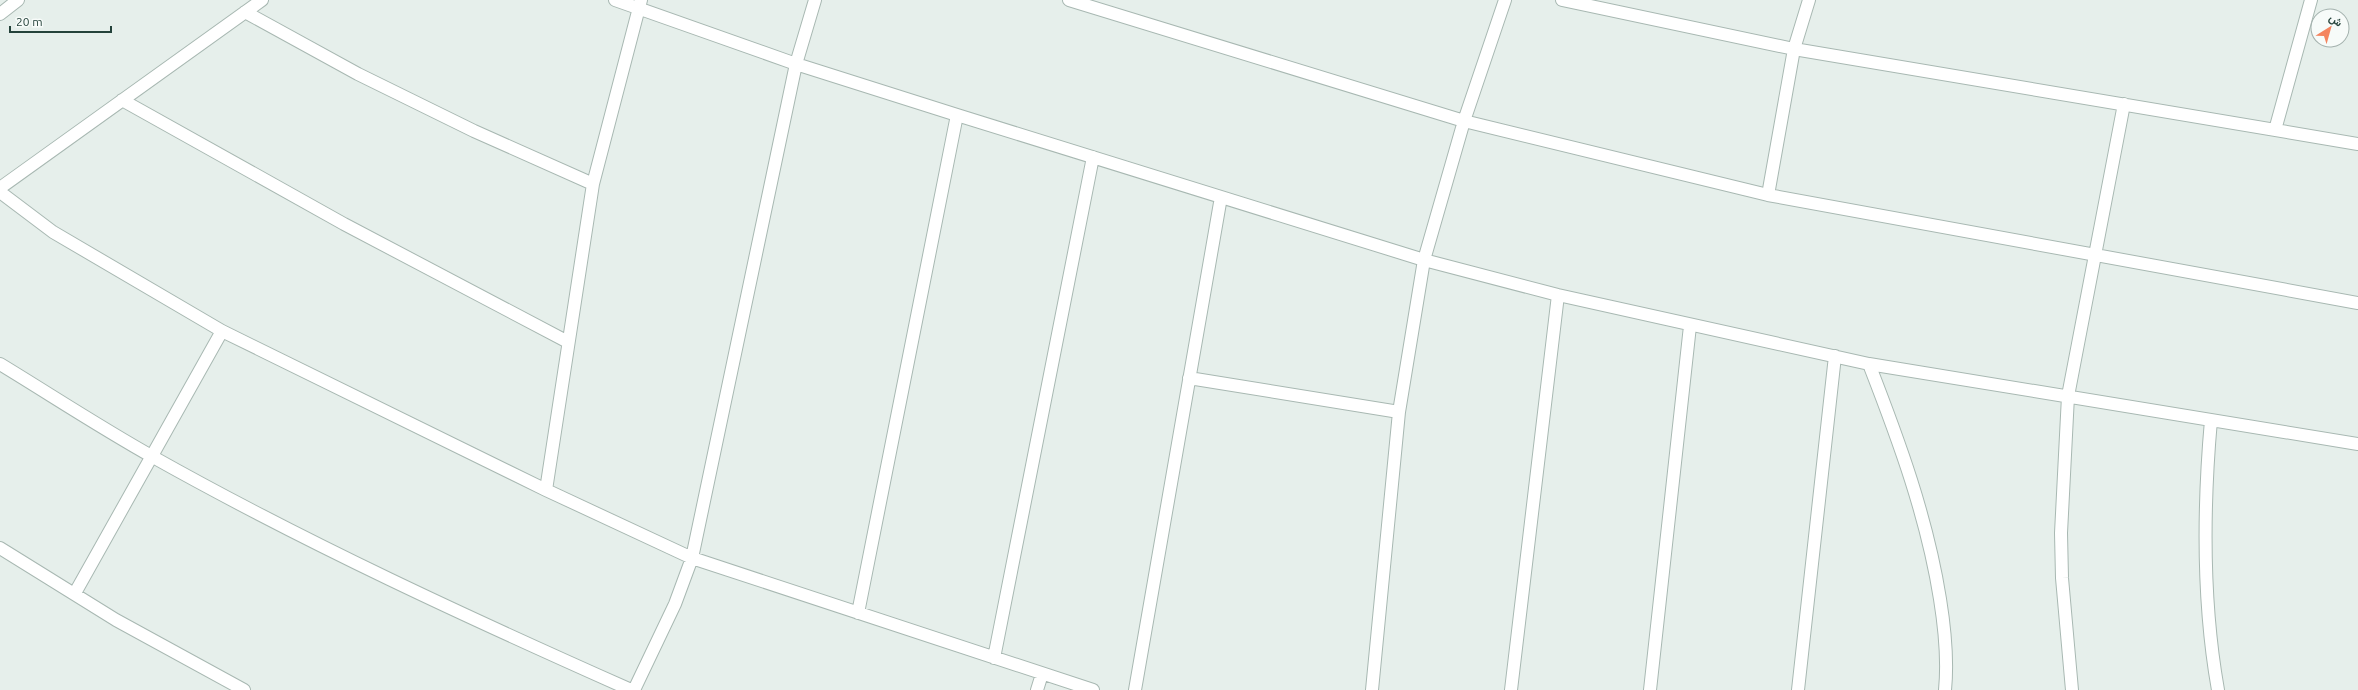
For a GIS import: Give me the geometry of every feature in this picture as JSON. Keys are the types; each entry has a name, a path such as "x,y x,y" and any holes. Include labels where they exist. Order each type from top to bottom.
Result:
{"street":[{"path":"0,14 18,0"},
{"path":"0,188 262,0"},
{"path":"615,0 639,4 796,64 957,115 1424,260 1558,295 1690,326 1869,364 2358,444"},
{"path":"0,364 152,456 270,520 390,580 511,637 633,690 676,604 692,558 796,64 815,0"},
{"path":"1069,0 1464,121 1768,194 2095,256 2358,303"},
{"path":"1372,690 1399,412 1424,260 1464,121 1505,0"},
{"path":"1562,0 1794,49 2358,144"},
{"path":"1768,194 1794,49 1809,0"},
{"path":"2275,130 2312,0"},
{"path":"546,490 593,184 639,4"},
{"path":"245,12 372,81 474,131 593,184"},
{"path":"122,100 344,224 568,342"},
{"path":"2072,690 2062,578 2061,548 2064,449 2068,396 2124,104"},
{"path":"858,613 957,115"},
{"path":"994,658 1093,157"},
{"path":"0,192 53,232 222,331 546,490 692,558 1093,690"},
{"path":"1135,690 1222,197"},
{"path":"1511,690 1558,295"},
{"path":"1650,690 1690,326"},
{"path":"75,593 222,331"},
{"path":"1798,690 1835,356"},
{"path":"1869,364 1900,444 1927,536 1945,630 1947,672 1945,690"},
{"path":"1189,378 1399,412"},
{"path":"2211,420 2207,472 2205,562 2209,627 2218,690"},
{"path":"0,548 75,593 116,620 244,690"},
{"path":"1038,690 1042,674"}]}
